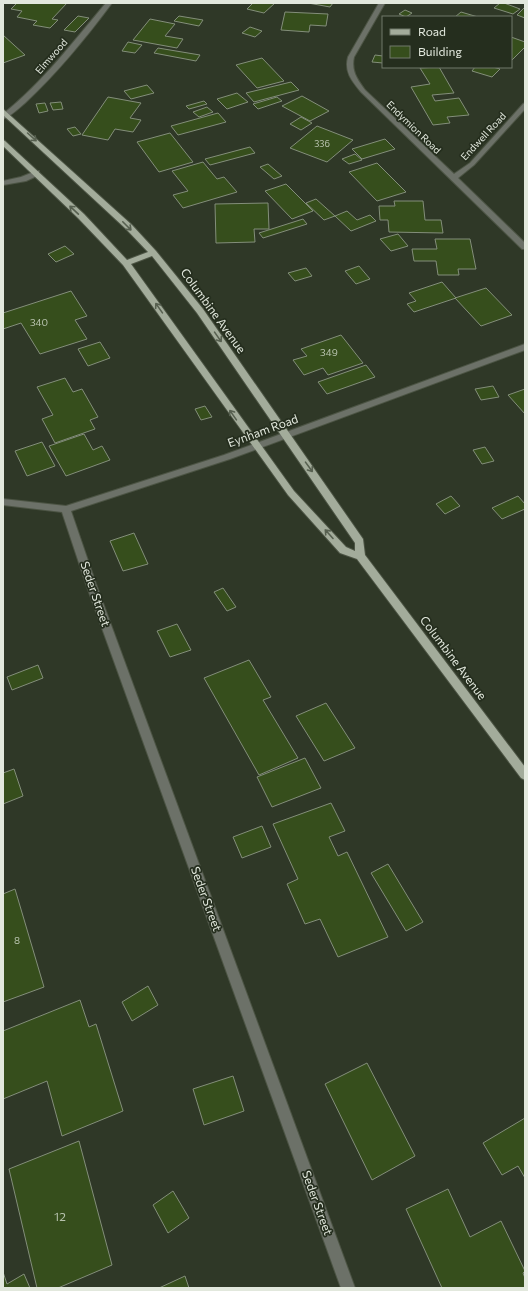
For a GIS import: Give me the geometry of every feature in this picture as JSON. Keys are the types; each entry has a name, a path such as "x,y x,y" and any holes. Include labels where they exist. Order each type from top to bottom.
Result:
{"main road":[{"name":"Columbine Avenue","path":"4,114 129,227 200,311 360,542 360,556 525,775"},
{"path":"3,142 86,221 126,263 291,493 343,550 360,556"},
{"path":"126,263 153,254"}],"street":[{"name":"Elmwood","path":"4,114 26,99 46,78 109,3"},
{"name":"Endymion Road","path":"382,3 351,57 348,65 350,74 363,91 525,247"},
{"name":"Endwell Road","path":"453,178 472,164 525,105"},
{"path":"3,183 23,179 36,173"},
{"name":"Eynham Road","path":"3,502 66,509 286,436 525,347"},
{"name":"Seder Street","path":"66,509 94,592 348,1288"}],"building":[{"path":"17,3 67,3 52,19 58,20 50,28 33,25 37,21 17,17 22,11 11,9"},
{"path":"253,3 275,3 264,13 247,9"},
{"path":"308,3 333,3 330,7"},
{"path":"500,3 520,9 513,14 494,8"},
{"path":"525,7 525,18 517,15"},
{"path":"405,10 412,13 408,16 399,14"},
{"path":"285,12 328,14 326,26 310,25 309,32 281,30"},
{"path":"461,12 475,16 456,16"},
{"path":"78,16 89,18 75,32 64,30"},
{"path":"179,16 203,20 199,26 174,21"},
{"path":"150,19 175,24 165,36 183,39 177,48 133,40"},
{"path":"250,27 262,31 255,37 242,33"},
{"path":"3,35 25,55 3,63"},
{"path":"512,37 525,42 525,47 512,60"},
{"path":"128,42 142,45 135,53 122,51"},
{"path":"158,48 200,55 196,61 154,53"},
{"path":"375,55 382,56 382,63 372,62"},
{"path":"262,58 284,81 257,88 236,65"},
{"path":"420,68 440,68 454,93 432,95 435,101 459,98 469,115 447,117 450,123 433,125 411,87 430,84"},
{"path":"474,68 500,69 492,77 472,71"},
{"path":"291,82 299,90 254,102 246,93"},
{"path":"147,85 154,93 131,99 124,91"},
{"path":"237,93 248,102 227,109 217,99"},
{"path":"302,96 329,111 310,121 282,106"},
{"path":"108,97 141,103 130,118 141,120 133,132 115,129 108,140 82,135"},
{"path":"277,97 282,101 258,109 253,104"},
{"path":"204,101 207,104 189,109 186,106"},
{"path":"61,102 63,109 53,110 50,103"},
{"path":"45,103 48,111 39,113 36,104"},
{"path":"207,107 213,112 199,117 193,112"},
{"path":"218,113 226,122 178,135 171,126"},
{"path":"301,117 312,123 301,130 290,124"},
{"path":"317,126 353,140 327,162 290,148"},
{"path":"75,127 81,134 73,136 67,129"},
{"path":"170,133 193,162 159,172 137,142"},
{"path":"385,139 395,149 362,159 352,149"},
{"path":"250,147 255,153 210,165 205,159"},
{"path":"355,154 362,160 349,164 342,159"},
{"path":"203,162 217,179 224,177 237,192 183,208 173,195 188,191 172,171"},
{"path":"377,163 406,192 377,201 349,172"},
{"path":"268,164 282,176 274,179 260,167"},
{"path":"286,184 313,211 292,219 265,191"},
{"path":"316,199 335,216 324,220 306,203"},
{"path":"394,201 423,201 425,220 441,220 443,233 389,232 388,220 380,220 379,206 395,206"},
{"path":"268,203 269,229 254,229 255,242 216,243 215,204"},
{"path":"347,211 357,220 370,215 376,221 351,231 335,216"},
{"path":"303,219 307,224 263,238 259,233"},
{"path":"398,234 408,246 391,251 380,239"},
{"path":"435,239 470,239 476,269 458,269 459,275 438,275 436,261 414,261 412,249 437,249"},
{"path":"65,246 74,254 56,262 48,254"},
{"path":"359,266 370,279 356,284 345,271"},
{"path":"306,268 312,276 295,281 288,273"},
{"path":"442,282 456,298 414,312 407,304 416,301 409,293"},
{"path":"486,288 512,315 481,326 455,298"},
{"path":"71,291 87,316 75,320 87,339 40,354 21,323 3,329 3,313"},
{"path":"341,335 363,363 328,375 323,368 304,375 293,360 307,356 301,349"},
{"path":"100,342 110,358 88,366 78,349"},
{"path":"366,365 375,377 327,394 318,382"},
{"path":"65,378 73,392 82,389 98,417 90,420 95,429 55,443 42,419 53,415 37,387"},
{"path":"493,386 499,397 481,400 475,389"},
{"path":"525,389 525,414 508,395"},
{"path":"205,406 212,417 201,420 195,409"},
{"path":"84,434 93,450 102,446 110,460 66,476 49,446"},
{"path":"42,442 55,466 27,476 15,451"},
{"path":"485,447 494,461 482,464 473,450"},
{"path":"451,496 460,506 445,514 436,504"},
{"path":"518,496 525,504 525,509 502,519 492,508"},
{"path":"134,533 148,564 123,571 110,541"},
{"path":"223,588 236,607 227,611 214,592"},
{"path":"177,624 191,650 170,657 157,631"},
{"path":"249,660 271,697 263,700 298,758 259,775 204,678"},
{"path":"38,665 43,678 12,690 7,677"},
{"path":"326,703 355,748 324,761 296,716"},
{"path":"305,758 321,788 272,807 257,777"},
{"path":"14,769 23,796 3,804 3,773"},
{"path":"331,803 345,831 329,837 338,856 347,852 388,937 338,957 320,919 305,924 287,884 298,879 273,824"},
{"path":"262,826 271,847 242,858 233,837"},
{"path":"388,864 423,922 406,931 371,873"},
{"path":"15,889 44,987 3,1002 3,894"},
{"path":"148,986 158,1005 132,1021 122,1002"},
{"path":"80,1000 89,1027 96,1024 123,1111 62,1136 47,1081 3,1099 3,1031"},
{"path":"367,1063 415,1156 372,1180 325,1084"},
{"path":"233,1076 244,1111 204,1125 193,1089"},
{"path":"525,1118 525,1178 518,1166 502,1175 483,1143"},
{"path":"79,1141 112,1265 58,1288 37,1288 9,1169"},
{"path":"448,1189 470,1237 501,1221 525,1271 523,1273 525,1278 525,1288 442,1288 406,1209"},
{"path":"173,1191 189,1218 168,1233 153,1205"},
{"path":"3,1272 7,1284 24,1274 30,1288 3,1288"},
{"path":"185,1276 189,1288 159,1288"}]}
